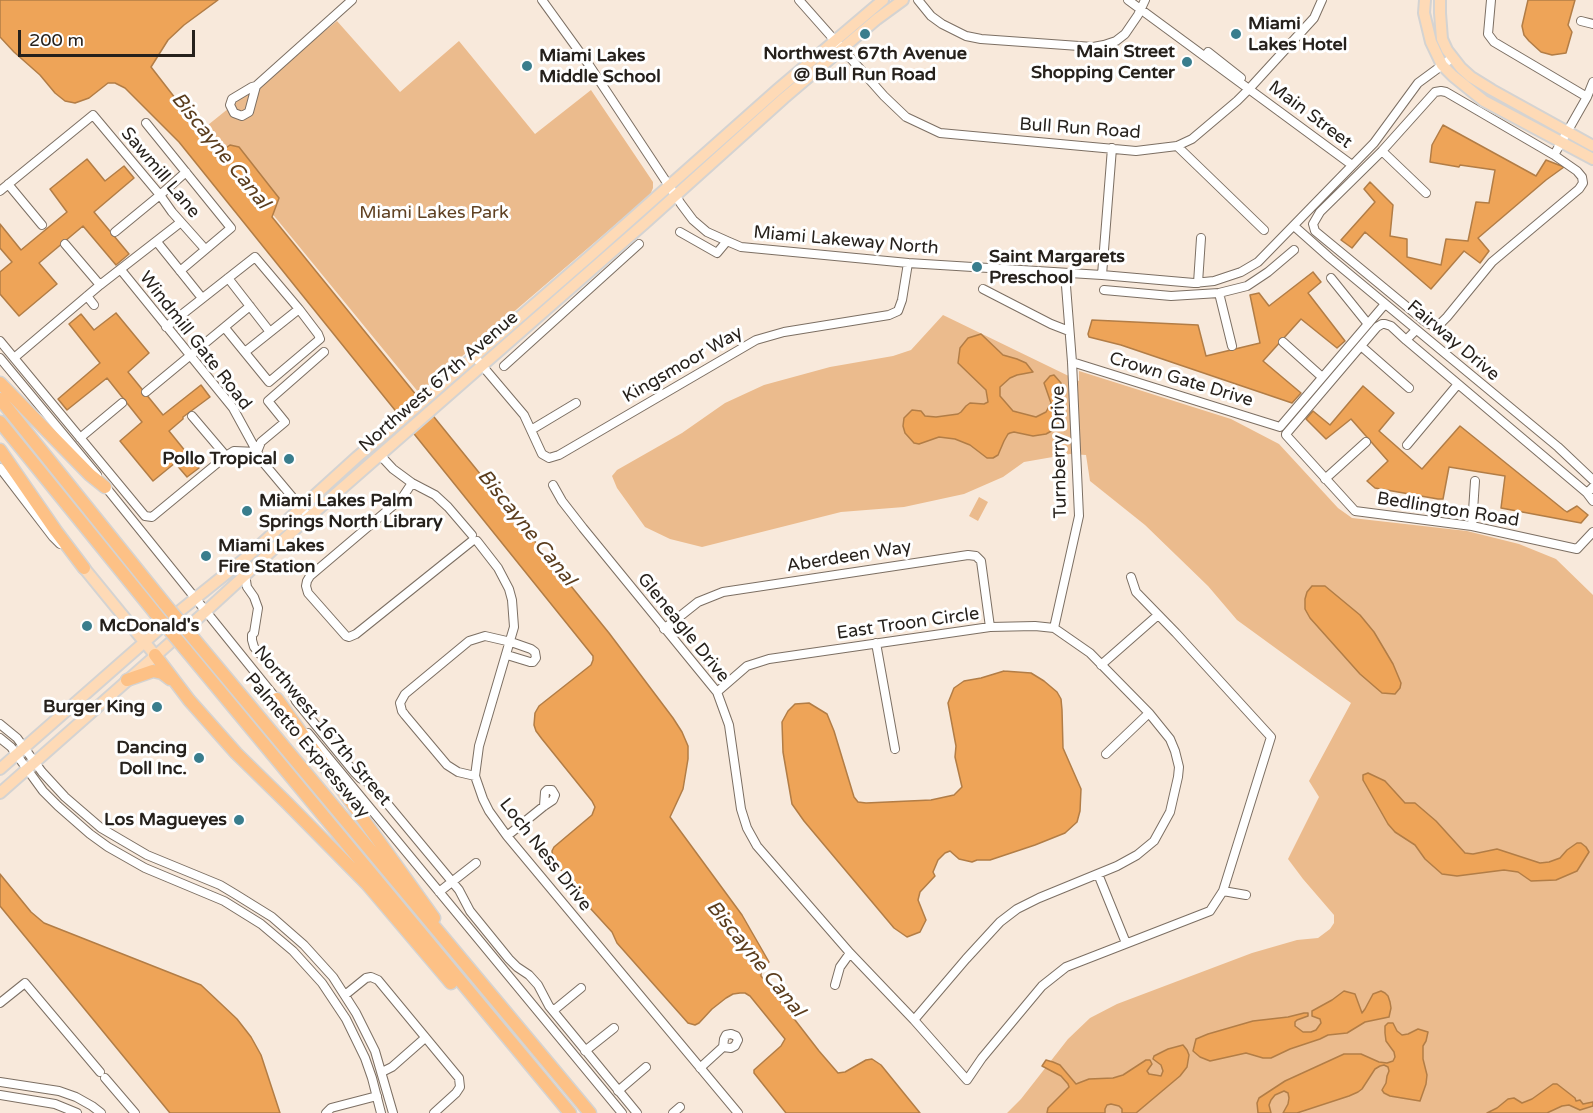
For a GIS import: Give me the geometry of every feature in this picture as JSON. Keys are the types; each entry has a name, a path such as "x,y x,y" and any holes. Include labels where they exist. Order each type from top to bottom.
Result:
{"highway":[{"path":"0,383 105,488"},
{"name":"Palmetto Expressway","path":"0,399 165,604 590,1113"},
{"name":"Palmetto Expressway","path":"0,422 185,650 570,1113"},
{"path":"0,450 84,568"},
{"path":"155,655 177,685 244,762 367,884 505,1046 545,1082"},
{"path":"127,680 148,672 158,671 177,685"},
{"path":"277,699 431,911 449,946"}],"main road":[{"name":"Northwest 67th Avenue","path":"448,387 482,366 576,276 837,45 883,0"},
{"name":"Northwest 67th Avenue","path":"837,45 903,0"},
{"path":"1425,0 1424,13 1431,42 1442,65 1453,76 1484,101 1564,137 1593,146"},
{"path":"1440,0 1442,39 1452,58 1471,77 1564,137 1593,159"},
{"name":"Northwest 67th Avenue","path":"0,793 242,581 309,517 380,455 403,427 448,387 474,356 576,276"},
{"name":"Northwest 67th Avenue","path":"0,769 144,642 232,570 357,457 386,433 403,427"},
{"path":"357,457 375,453 380,455 379,450 386,433"},
{"path":"84,568 155,655"}],"street":[{"path":"256,86 352,0"},
{"name":"Miami Lakeway North","path":"542,0 595,73 693,220 707,232 727,241 741,247 908,263 1198,283 1214,281 1241,272 1258,262 1374,143 1418,83 1452,58"},
{"name":"Bull Run Road","path":"799,0 837,45 906,117 940,133 1136,151 1177,146 1194,136 1249,89 1314,18 1322,0"},
{"path":"918,0 927,12 942,24 966,36 1080,46 1104,45 1116,41 1125,34 1141,3"},
{"name":"Main Street","path":"1128,0 1141,3 1230,69 1243,80 1249,89 1352,165"},
{"path":"1491,0 1488,34 1494,42 1587,97"},
{"path":"1581,21 1593,24"},
{"path":"1554,155 1593,82"},
{"path":"1435,92 1446,92 1554,155 1577,171 1583,183 1579,189 1492,262 1447,317 1435,326 1423,320 1315,231 1313,224 1320,212 1395,139 1435,92"},
{"name":"Sawmill Lane","path":"8,184 93,115 205,249"},
{"path":"146,123 231,228 180,271"},
{"path":"1384,130 1395,139"},
{"path":"1177,146 1264,230"},
{"path":"1102,275 1112,148"},
{"path":"1382,151 1426,193"},
{"path":"115,232 186,172"},
{"path":"0,191 8,184 42,225"},
{"path":"14,358 100,285 181,222"},
{"name":"Fairway Drive","path":"1294,226 1558,447 1593,480"},
{"path":"681,232 717,253 727,241"},
{"path":"1198,283 1201,238"},
{"path":"156,242 202,298"},
{"path":"65,244 100,285"},
{"path":"504,366 639,244"},
{"path":"1104,290 1171,296 1219,293 1247,285 1268,272 1294,250"},
{"path":"1330,258 1338,250"},
{"path":"166,327 255,256 299,309 320,339 269,382 225,328"},
{"name":"Kingsmoor Way","path":"474,356 524,414 542,454 549,458 559,455 756,340 784,332 889,315 898,311 908,263"},
{"name":"Windmill Gate Road","path":"121,270 233,408 262,461 309,517"},
{"path":"1241,272 1247,285"},
{"name":"Turnberry Drive","path":"1054,628 1079,516 1072,362 1065,273"},
{"path":"228,278 270,332"},
{"path":"1331,278 1368,324"},
{"path":"983,289 1069,331"},
{"path":"1219,293 1232,346"},
{"path":"87,296 94,305"},
{"path":"1283,342 1322,377 1385,304"},
{"path":"146,392 250,306"},
{"path":"245,352 299,309"},
{"name":"Bedlington Road","path":"1593,501 1391,326 1385,324 1382,324 1360,346 1286,434 1355,511 1472,526 1577,549 1593,532"},
{"path":"1406,340 1416,330"},
{"path":"0,341 145,516 152,517 234,451 257,452 261,442 285,422 268,400 324,352"},
{"path":"1360,346 1408,388"},
{"name":"Northwest 167th Street","path":"0,358 94,471 105,488 205,612 299,722 622,1113"},
{"name":"Crown Gate Drive","path":"1072,362 1280,427 1322,377"},
{"path":"1407,445 1458,384"},
{"path":"531,430 576,403"},
{"path":"80,438 122,404"},
{"path":"192,416 226,456"},
{"path":"1325,479 1366,442"},
{"name":"Loch Ness Drive","path":"380,455 393,469 412,483 435,495 448,507 498,568 509,589 514,627 478,746 475,776 489,811 507,836 738,1113"},
{"path":"0,468 53,537 84,568"},
{"path":"1472,526 1475,481"},
{"path":"412,483 402,498 307,581 308,593 346,636 356,634 474,539"},
{"name":"Gleneagle Drive","path":"553,485 583,528 717,692 729,725 741,809 747,828 757,846 850,953 967,1080 982,1058 1042,986 1066,967 1126,943"},
{"path":"1587,494 1593,487"},
{"name":"Aberdeen Way","path":"664,629 698,602 723,592 968,555 976,556 981,561 990,627"},
{"path":"232,570 242,581 258,607 255,642 263,655 290,686 296,701 355,773 371,784 463,895 470,911 515,966 529,975 538,985 546,1002 636,1113"},
{"path":"1098,874 1126,943 1210,911 1223,891 1271,736 1136,592 1131,577"},
{"path":"1101,665 1158,615"},
{"name":"East Troon Circle","path":"717,692 747,666 769,659 990,627 1054,628"},
{"path":"914,1020 1000,922 1017,909 1137,855 1154,841 1170,812 1178,777 1177,759 1170,739 1149,713 1090,653 1054,628"},
{"path":"475,776 458,772 447,765 405,716 400,703 405,694 469,641 484,636 531,649 535,652 536,658 530,662 507,655"},
{"path":"876,643 895,750"},
{"path":"1106,754 1149,713"},
{"path":"0,724 17,738 20,752 58,806 90,834 145,868 204,891 242,912 279,938 308,966 346,1019 365,1058 381,1113"},
{"path":"0,738 20,752"},
{"path":"31,767 101,828 147,855 219,885 247,901 289,931 319,961 345,995 366,1032 382,1072 393,1113"},
{"path":"507,836 544,806"},
{"path":"441,894 451,888 452,882 476,863"},
{"path":"1223,891 1246,895"},
{"path":"242,912 247,901"},
{"path":"835,986 840,967 850,953"},
{"path":"308,966 319,961"},
{"path":"345,995 366,978 371,977 378,980 459,1078 460,1087 456,1093 434,1113"},
{"path":"0,1003 25,983 135,1113"},
{"path":"553,1011 581,988"},
{"path":"585,1051 614,1028"},
{"path":"382,1072 392,1067 425,1038"},
{"path":"700,1068 723,1047"},
{"path":"618,1091 646,1067"},
{"path":"0,1082 59,1091 76,1097 101,1113"},
{"path":"0,1095 55,1104 77,1113"},
{"path":"326,1112 331,1108 377,1096"}],"green space":[{"name":"Miami Lakes Park","path":"337,21 400,92 459,41 535,134 591,90 653,182 650,195 419,393 203,129"},
{"path":"943,315 1079,381 1079,371 1231,419 1279,444 1338,508 1352,518 1467,531 1519,544 1556,559 1593,595 1593,1113 1007,1113 1021,1099 1068,1039 1090,1018 1117,1004 1252,953 1297,940 1318,938 1330,929 1334,923 1334,915 1288,859 1319,797 1309,781 1351,703 1237,620 1208,586 1145,525 1090,481 1086,455 1070,454 1024,462 1003,477 964,494 904,507 841,512 702,547 670,539 645,527 617,488 612,476 617,470 682,433 725,403 764,385 830,367 893,356 911,350"},
{"path":"979,497 988,502 978,521 969,516"}],"water":[{"name":"Biscayne Canal","path":"0,0 218,0 168,40 151,67 217,152 230,145 239,147 279,198 272,217 609,633 673,718 688,746 688,759 683,789 670,817 742,915 769,962 761,970 761,976 838,1073 872,1059 881,1065 920,1113 786,1113 754,1073 754,1070 781,1046 785,1039 750,996 745,993 733,994 712,1009 699,1023 695,1025 688,1023 617,943 612,932 590,908 553,857 554,847 592,815 595,807 536,731 534,725 535,713 539,706 591,665 593,656 179,142 125,88 115,83 108,83 89,98 75,103 65,101 0,37"},
{"path":"1528,0 1575,0 1568,25 1572,32 1566,53 1552,55 1541,52 1524,35 1522,26"},
{"path":"1443,125 1536,176 1546,160 1564,167 1478,238 1489,251 1480,263 1464,251 1431,289 1365,232 1352,248 1341,240 1375,202 1364,189 1370,182 1393,205 1390,236 1407,239 1407,257 1441,265 1446,239 1468,241 1476,202 1489,203 1495,170 1430,162 1432,145"},
{"path":"87,159 105,181 124,166 134,178 94,212 129,254 116,265 83,226 39,263 57,284 19,316 0,294 0,272 12,262 0,248 0,224 21,250 67,212 50,189"},
{"path":"1313,272 1321,282 1308,293 1345,341 1337,348 1301,319 1263,361 1301,393 1292,403 1121,345 1089,337 1088,334 1092,320 1198,325 1206,356 1260,343 1250,295 1259,293 1269,306"},
{"path":"116,313 149,353 128,372 163,415 201,385 210,397 183,417 169,431 199,468 187,477 175,463 153,481 120,441 142,422 107,378 67,410 58,399 100,363 69,324 81,314 94,330"},
{"path":"981,334 1003,355 1026,363 1033,372 1010,378 1000,387 1000,396 1013,411 1036,417 1046,412 1051,403 1044,383 1054,375 1061,383 1064,410 1057,428 1046,434 1033,436 1010,433 998,455 993,458 987,458 970,445 955,439 939,437 919,444 914,443 905,433 903,426 904,418 912,410 921,411 925,416 936,417 958,414 970,403 988,402 986,390 958,363 960,348 968,338"},
{"path":"1363,386 1394,413 1379,431 1422,469 1460,426 1564,510 1567,512 1577,506 1588,515 1581,523 1501,508 1505,476 1449,467 1443,499 1375,488 1367,481 1388,461 1351,419 1326,439 1306,419 1313,411 1330,425"},
{"path":"1312,586 1325,586 1360,615 1374,632 1393,664 1401,683 1395,694 1382,693 1360,674 1310,618 1305,609 1305,599"},
{"path":"1004,671 1031,673 1057,692 1061,699 1063,748 1081,789 1077,822 1065,833 990,860 972,862 959,859 950,851 945,853 938,860 933,872 935,876 920,892 918,900 926,920 920,932 907,937 894,928 792,804 783,752 782,722 795,704 809,703 827,714 854,797 858,802 931,800 954,795 962,787 955,757 956,746 948,703 954,688 964,681"},
{"path":"1368,773 1385,781 1405,803 1415,803 1436,821 1465,853 1473,854 1497,849 1540,863 1560,858 1577,843 1581,843 1589,852 1577,871 1556,880 1531,881 1518,872 1504,870 1457,876 1442,874 1425,859 1415,845 1395,832 1388,824 1363,780 1363,775"},
{"path":"0,874 31,912 44,923 201,985 237,1019 251,1037 261,1055 280,1113 170,1113 0,906"},
{"path":"1344,991 1355,994 1362,1013 1373,994 1381,991 1385,993 1391,1008 1389,1017 1365,1022 1347,1033 1328,1035 1271,1058 1246,1053 1210,1061 1193,1051 1196,1039 1253,1021 1308,1013 1308,1016 1295,1022 1295,1026 1303,1032 1311,1032 1316,1030 1321,1023 1320,1019 1312,1016 1312,1011"},
{"path":"1393,1023 1402,1035 1418,1029 1428,1032 1423,1046 1426,1084 1420,1101 1384,1093 1382,1090 1389,1071 1384,1065 1375,1069 1362,1089 1349,1096 1297,1113 1283,1113 1289,1098 1288,1093 1284,1091 1275,1095 1271,1100 1269,1105 1271,1113 1258,1113 1259,1098 1285,1081 1344,1054 1361,1054 1379,1062 1393,1061 1394,1052 1386,1041 1385,1026"},
{"path":"1183,1045 1189,1055 1187,1067 1180,1076 1136,1113 1122,1113 1119,1106 1111,1104 1107,1105 1105,1113 1047,1113 1048,1108 1069,1087 1061,1076 1042,1066 1046,1060 1060,1065 1076,1084 1089,1079 1113,1078 1123,1075 1146,1060 1150,1060 1152,1064 1147,1071 1149,1074 1161,1076 1163,1071 1161,1065 1153,1059 1154,1056"},
{"path":"1553,1084 1557,1084 1576,1101 1580,1100 1583,1104 1593,1102 1593,1106 1580,1110 1569,1105 1562,1106 1547,1113 1487,1113 1508,1099 1514,1098 1522,1103 1532,1099"}],"place":[{"name":"Northwest 67th Avenue @ Bull Run Road","path":"865,34"},
{"name":"Miami Lakes Hotel","path":"1236,34"},
{"name":"Main Street Shopping Center","path":"1187,62"},
{"name":"Miami Lakes Middle School","path":"527,66"},
{"name":"Saint Margarets Preschool","path":"977,267"},
{"name":"Pollo Tropical","path":"289,459"},
{"name":"Miami Lakes Palm Springs North Library","path":"247,511"},
{"name":"Miami Lakes Fire Station","path":"206,556"},
{"name":"McDonald's","path":"87,626"},
{"name":"Burger King","path":"157,707"},
{"name":"Dancing Doll Inc.","path":"199,758"},
{"name":"Los Magueyes","path":"239,820"}]}
